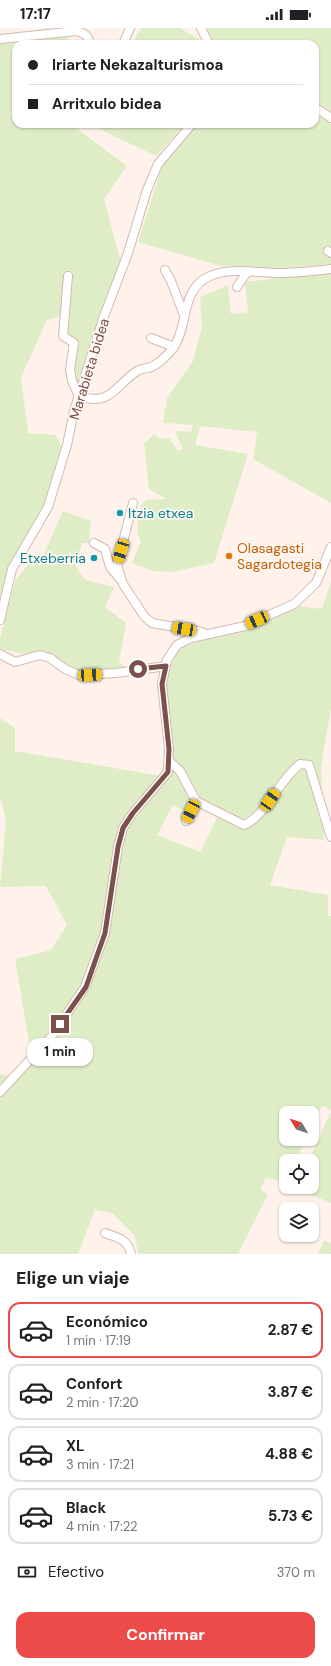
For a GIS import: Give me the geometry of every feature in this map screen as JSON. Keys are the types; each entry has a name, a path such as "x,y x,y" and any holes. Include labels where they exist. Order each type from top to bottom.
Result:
{"street":[{"path":"125,40 130,28"},
{"path":"201,28 207,40"},
{"path":"0,39 76,31 83,32 88,36 89,40"},
{"path":"319,109 331,118"},
{"name":"Marabieta bidea","path":"0,620 12,569 48,507 67,445 79,396 103,319 128,253 147,190 158,164 189,128"},
{"path":"68,276 64,336 74,343 70,370 72,381 79,396 99,399 108,397 130,375 142,368 148,368 163,360 180,337 188,301 200,282 216,274 247,272 309,272 331,269"},
{"path":"165,270 171,281 184,315"},
{"path":"237,287 247,272"},
{"path":"152,338 174,347"},
{"path":"133,504 117,565 119,575 124,584 144,616 152,623 208,634"},
{"path":"94,543 105,549 110,567 124,584"},
{"path":"0,1092 52,1036 86,987 105,933 118,847 123,828 133,813 168,772 169,761 162,684 167,660 177,645 192,638 245,626 294,604 316,583 331,547"},
{"path":"0,654 15,662 40,655 50,658 65,669 79,675 116,673 166,666"},
{"path":"169,761 180,771 196,801 244,825 257,817 293,770 300,764 309,765 331,837"},
{"path":"186,821 196,801"},
{"path":"105,1233 126,1242 129,1246 131,1254"}],"green space":[{"path":"141,28 180,28 199,40 134,40"},
{"path":"207,28 331,28 331,112 319,103 319,40 213,40"},
{"path":"69,36 68,40 34,40"},
{"path":"12,43 12,128 78,128 127,166 104,199 121,262 79,388 73,369 77,341 67,333 61,316 47,320 21,377 28,433 56,435 64,451 47,506 11,568 0,604 0,44"},
{"path":"319,116 331,124 331,264 283,268 221,266 138,242 162,167 193,128 319,128"},
{"path":"97,128 181,128 156,156"},
{"path":"331,272 331,503 253,459 257,432 200,426 195,445 248,454 214,563 172,572 153,571 132,563 141,541 137,532 141,505 147,500 166,499 149,489 144,444 154,434 160,439 169,438 178,451 183,449 175,431 191,432 193,425 163,423 167,398 193,361 202,326 200,297 228,285 231,314 248,312 245,282"},
{"path":"63,511 91,521 89,543 82,543 76,567 85,580 114,587 105,607 126,623 119,662 127,669 83,672 67,668 45,651 29,655 0,649 0,638 16,579 30,563 43,556"},
{"path":"331,582 331,709 321,767 324,840 287,837 270,885 328,895 328,916 331,916 331,1110 322,1106 319,1112 319,1106 279,1106 279,1146 303,1146 299,1154 279,1154 279,1182 266,1177 260,1190 268,1194 238,1254 138,1254 135,1236 112,1213 95,1210 78,1254 0,1254 0,1074 19,1077 32,1061 15,959 51,950 67,925 46,886 0,887 6,822 2,802 0,800 0,718 15,728 15,751 161,776 171,736 165,684 171,662 180,649 194,643 249,628 297,606 322,609","holes":["191,801 218,816 200,852 157,835 173,805 185,811"]},
{"path":"331,1112 331,1203 309,1194 319,1194 319,1154 311,1154 315,1146 319,1146 319,1138"},
{"path":"324,1240 331,1243 331,1254 318,1254"}],"place":[{"name":"Itzia etxea","path":"120,513"},
{"name":"Olasagasti Sagardotegia","path":"229,556"},
{"name":"Etxeberria","path":"94,558"}],"route":[{"path":"60,1024 86,987 105,933 118,847 123,828 133,813 168,772 169,749 162,684 166,666 138,669"}]}
